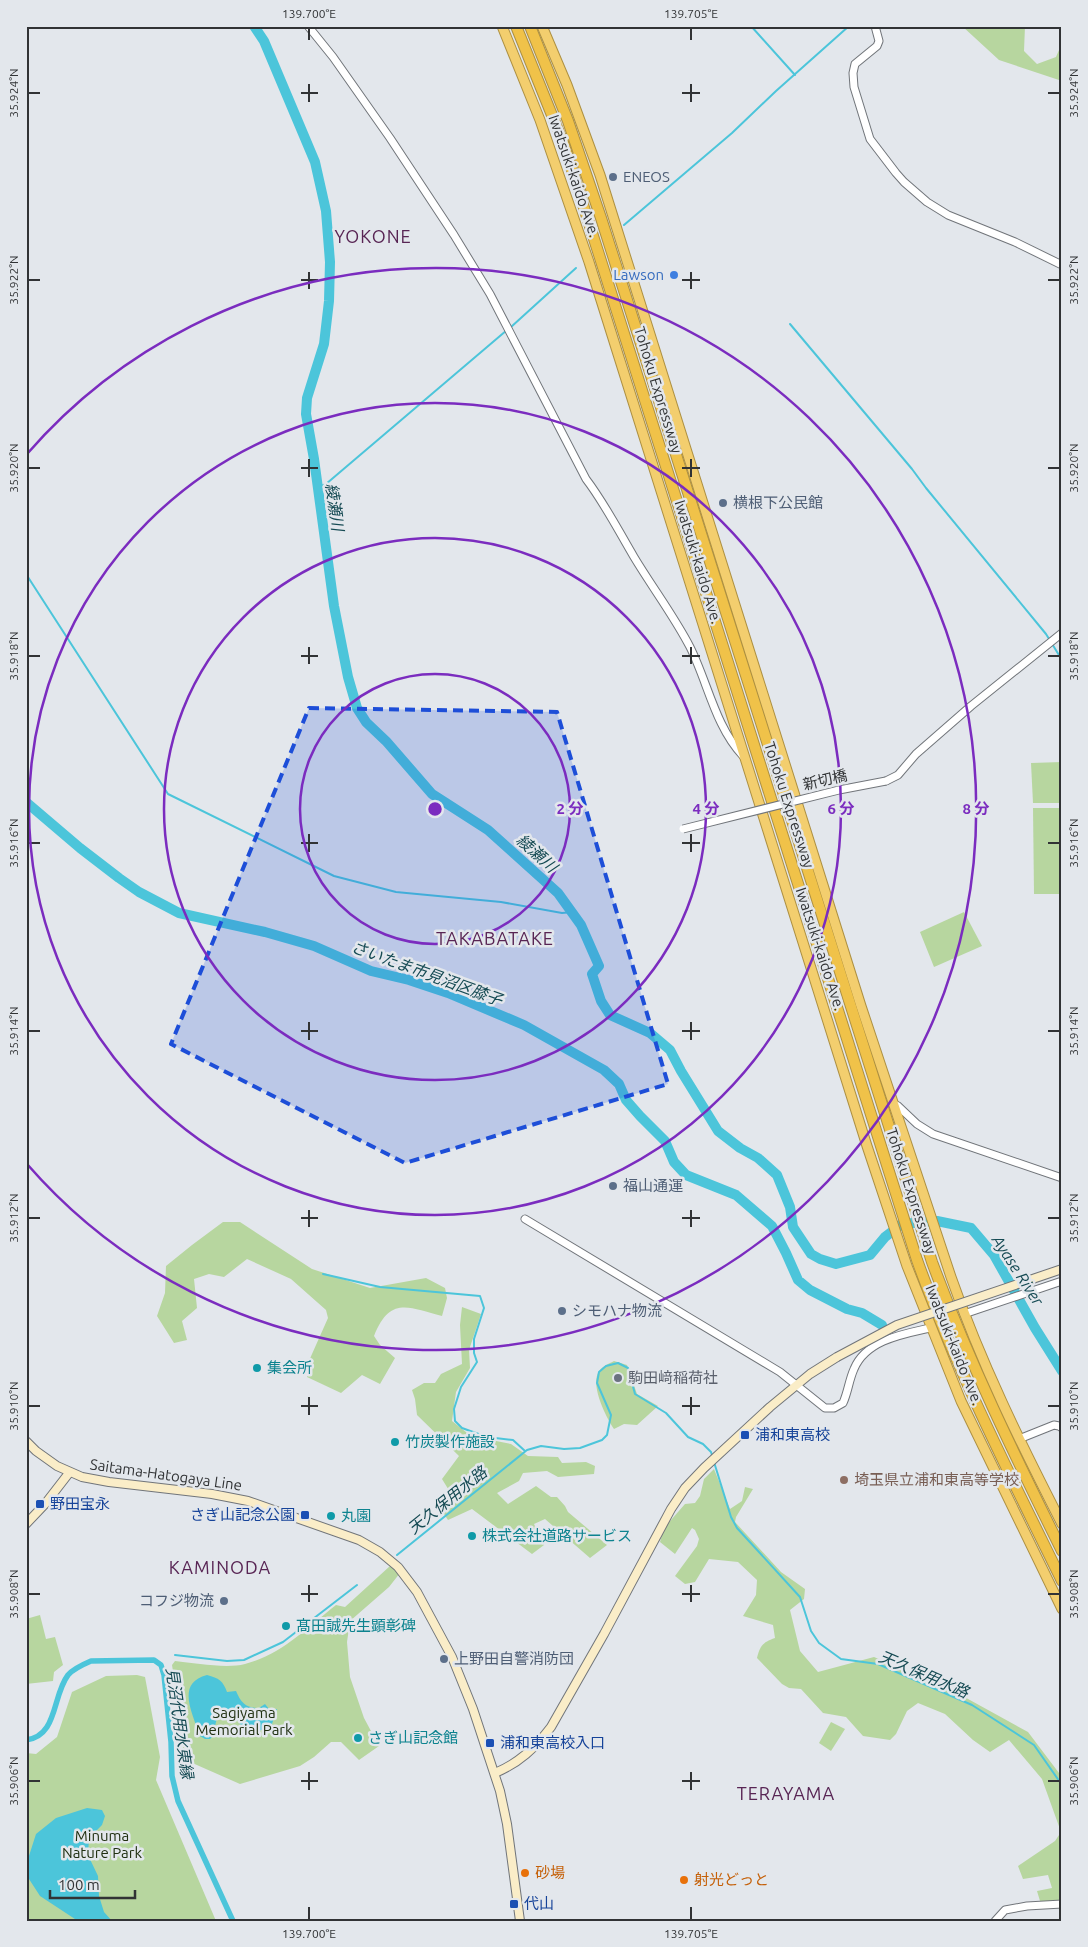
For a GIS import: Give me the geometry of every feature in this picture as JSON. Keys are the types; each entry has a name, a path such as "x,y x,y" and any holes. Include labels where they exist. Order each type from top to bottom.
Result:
{"highway":[{"name":"Iwatsuki-kaido Ave.","path":"502,26 540,120 568,200 904,1257 930,1328 960,1400 1062,1609"},
{"name":"Tohoku Expressway","path":"516,26 564,145 917,1260 946,1337 966,1382 1062,1580"},
{"name":"Tohoku Expressway","path":"530,26 568,122 601,218 932,1262 994,1415 1062,1552"},
{"name":"Iwatsuki-kaido Ave.","path":"542,26 568,86 603,183 926,1206 964,1314 1019,1439 1062,1524"}],"main road":[{"path":"495,1773 519,1761 541,1740 550,1727 617,1611 671,1509 685,1488 704,1468 797,1384 837,1358 898,1325 1062,1269"},
{"name":"Saitama-Hatogaya Line","path":"26,1441 46,1459 69,1473 96,1480 212,1494 248,1501 350,1537 380,1552 398,1567 410,1582 452,1657 473,1709 495,1773 507,1824 520,1921"},
{"path":"26,1524 45,1504 69,1473"}],"street":[{"path":"308,26 333,57 390,138 454,235 490,294 586,479 603,501 634,556 690,647 718,715 734,746 745,758"},
{"path":"875,26 879,41 877,46 855,64 853,73 854,87 870,139 891,166 904,182 927,202 948,216 1015,242 1062,265"},
{"name":"新切橋","path":"683,829 839,790 886,782 898,775 916,754 971,706 1062,632"},
{"path":"894,1104 932,1134 1062,1178"},
{"path":"525,1219 780,1372 822,1406 830,1409 838,1407 843,1403 853,1370 858,1360 869,1349 895,1336 930,1328"},
{"path":"964,1314 1062,1281"},
{"path":"1019,1439 1054,1425 1062,1428"},
{"path":"995,1921 1005,1910 1027,1906 1062,1904"}],"highlighted area":[{"path":"309,708 557,712 668,1084 405,1163 171,1044"}],"green space":[{"path":"962,26 1025,26 1024,51 1037,64 1056,57 1062,43 1062,81 999,60"},
{"path":"1062,762 1062,803 1033,803 1031,763"},
{"path":"1033,808 1062,808 1062,894 1034,894"},
{"path":"964,912 982,946 934,967 920,932"},
{"path":"223,1222 240,1222 312,1269 370,1288 426,1278 445,1288 447,1298 442,1316 410,1308 394,1310 387,1315 380,1323 374,1336 380,1345 395,1358 380,1384 362,1375 341,1393 307,1377 308,1363 328,1318 326,1310 291,1279 247,1259 224,1277 209,1274 194,1279 197,1308 182,1321 187,1340 174,1343 157,1316 165,1293 166,1266"},
{"path":"462,1307 481,1314 469,1350 470,1368 456,1392 452,1421 471,1436 511,1444 528,1456 558,1457 562,1463 586,1462 595,1466 594,1474 558,1477 547,1471 523,1473 519,1481 497,1493 508,1504 536,1486 551,1497 557,1497 568,1512 607,1545 590,1558 545,1519 534,1524 544,1545 532,1554 472,1509 448,1520 438,1505 450,1492 442,1479 459,1456 417,1415 412,1390 424,1383 435,1383 441,1374 462,1364 460,1325"},
{"path":"614,1361 627,1365 637,1394 658,1406 637,1425 624,1424 614,1429 600,1402 596,1386 598,1373 603,1367"},
{"path":"714,1469 730,1509 742,1501 745,1487 753,1489 736,1517 735,1522 781,1572 805,1589 804,1599 790,1610 800,1651 818,1672 874,1657 959,1694 1028,1732 1062,1777 1062,1899 1053,1903 1040,1901 1037,1891 1052,1888 1048,1875 1023,1879 1018,1866 1055,1841 1061,1832 1042,1779 1009,1740 990,1752 973,1740 945,1714 918,1703 907,1711 896,1734 890,1740 863,1736 846,1717 823,1713 801,1689 789,1688 782,1684 757,1658 759,1650 763,1645 775,1638 773,1625 743,1616 756,1595 757,1580 738,1562 709,1559 695,1582 685,1584 675,1576 697,1546 699,1539 692,1528 675,1554 660,1542 664,1528 685,1504 695,1503 700,1496 704,1479"},
{"name":"Sagiyama Memorial Park","path":"390,1566 400,1573 389,1587 350,1621 347,1642 350,1677 364,1718 379,1746 359,1760 341,1742 331,1742 300,1766 240,1784 181,1758 184,1742 172,1665 175,1661 229,1666 258,1660 294,1639 336,1605 345,1607"},
{"path":"40,1615 46,1639 55,1637 63,1665 54,1672 53,1681 26,1684 26,1619"},
{"name":"Minuma Nature Park","path":"137,1675 145,1677 160,1757 156,1780 216,1921 26,1921 26,1753 36,1754 57,1737 72,1692 106,1676"},
{"path":"831,1722 845,1729 831,1751 819,1743"}],"water":[{"path":"207,1675 220,1680 227,1692 236,1691 242,1702 247,1706 259,1708 265,1704 269,1709 277,1709 271,1727 255,1732 245,1730 234,1716 227,1714 217,1718 215,1734 210,1739 200,1736 191,1709 189,1692 191,1685 197,1679"},
{"path":"87,1808 102,1810 105,1816 102,1825 89,1838 88,1855 98,1876 99,1896 104,1912 112,1921 78,1921 40,1896 29,1879 28,1859 36,1834 56,1818"}],"waterway":[{"name":"綾瀬川","path":"254,26 264,41 315,162 326,211 330,262 329,301 324,344 307,398 306,414 334,606 348,677 357,708 366,722 386,741 432,794 488,830 558,893 581,925 599,966 592,974 601,1001 610,1015 650,1033 670,1050 718,1131 740,1148 758,1158 777,1175 790,1207 793,1227 811,1254 836,1264 870,1255 885,1237 902,1224 937,1221 971,1228 994,1255 1035,1328 1062,1371"},
{"path":"751,26 795,75"},
{"path":"624,225 732,133 849,26"},
{"path":"511,327 576,268"},
{"path":"790,324 912,469 1046,634 1062,660"},
{"path":"318,490 319,487 326,484 507,330"},
{"path":"26,574 168,794 334,876 396,892 501,902 562,913 573,912"},
{"name":"さいたま市見沼区膝子","path":"26,802 119,878 139,892 179,913 265,932 314,946 371,971 409,980 448,993 524,1025 604,1070 619,1084 626,1100 665,1141 674,1162 686,1175 736,1195 772,1226 798,1280 810,1290 847,1309 862,1313 882,1325"},
{"path":"323,1274 380,1287 480,1296 484,1308 474,1339 474,1353 477,1362 461,1387 454,1409 455,1421 462,1428 487,1437 513,1440 525,1451"},
{"name":"天久保用水路","path":"397,1555 527,1450 541,1446 564,1449 580,1448 602,1440 607,1435 611,1415 597,1383 599,1372 606,1366 618,1363 628,1368 635,1394 666,1413 688,1437 703,1444 711,1452 713,1458"},
{"name":"天久保用水路","path":"714,1462 731,1517 737,1528 800,1597 811,1631 819,1643 841,1659 878,1664 972,1705 1034,1745 1062,1785"},
{"name":"天久保用水路","path":"175,1655 227,1661 244,1660 283,1642 357,1585"},
{"name":"見沼代用水東縁","path":"26,1740 36,1737 44,1731 53,1714 63,1684 68,1675 79,1667 91,1661 154,1660 161,1665 164,1675 171,1742 172,1776 178,1801 233,1921"}],"place":[{"name":"ENEOS","path":"613,177"},
{"name":"Lawson","path":"674,275"},
{"name":"横根下公民館","path":"723,503"},
{"name":"福山通運","path":"613,1186"},
{"name":"シモハナ物流","path":"562,1311"},
{"name":"集会所","path":"257,1368"},
{"name":"駒田﨑稲荷社","path":"618,1378"},
{"name":"浦和東高校","path":"745,1435"},
{"name":"竹炭製作施設","path":"395,1442"},
{"name":"埼玉県立浦和東高等学校","path":"844,1480"},
{"name":"野田宝永","path":"40,1504"},
{"name":"さぎ山記念公園","path":"305,1515"},
{"name":"丸園","path":"331,1516"},
{"name":"株式会社道路サービス","path":"472,1536"},
{"name":"コフジ物流","path":"224,1601"},
{"name":"髙田誠先生顕彰碑","path":"286,1626"},
{"name":"上野田自警消防団","path":"444,1659"},
{"name":"さぎ山記念館","path":"358,1738"},
{"name":"浦和東高校入口","path":"490,1743"},
{"name":"砂場","path":"525,1873"},
{"name":"射光どっと","path":"684,1880"},
{"name":"代山","path":"514,1904"}],"district":[{"name":"YOKONE","path":"373,237"},
{"name":"TAKABATAKE","path":"495,939"},
{"name":"KAMINODA","path":"220,1568"},
{"name":"TERAYAMA","path":"786,1794"}],"water label":[{"name":"Ayase River","path":"1018,1270"}]}
